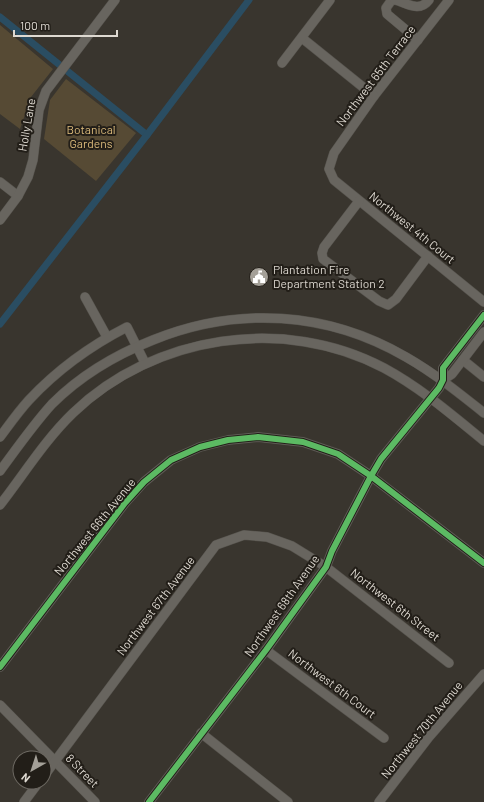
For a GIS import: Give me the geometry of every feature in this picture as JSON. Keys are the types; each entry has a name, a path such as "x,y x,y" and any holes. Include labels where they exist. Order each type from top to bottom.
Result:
{"street":[{"name":"Holly Lane","path":"0,220 18,196 28,177 33,160 39,110 46,92 115,0"},
{"path":"282,63 330,0"},
{"path":"418,40 387,14 386,8 391,1 395,0 409,6 416,7 424,5 429,0"},
{"name":"Northwest 65th Terrace","path":"328,169 334,153 374,96 449,0"},
{"path":"302,38 374,96"},
{"name":"Northwest 4th Court","path":"328,169 334,180 484,302"},
{"path":"0,182 18,196"},
{"path":"359,201 324,247 322,253 323,258 379,301 388,304 396,299 428,256"},
{"path":"85,297 107,337"},
{"name":"Northwest 68th Avenue","path":"148,802 266,650 326,567 332,551 371,476 382,459 439,388 442,380 443,368 484,316"},
{"path":"0,471 40,418 64,394 102,364 137,346 177,331 208,322 246,318 294,320 336,328 374,341 406,356 442,380 484,413"},
{"path":"0,437 28,401 49,380 86,350 107,337 127,327 145,363"},
{"name":"Northwest 68th Avenue","path":"442,380 452,374 484,332"},
{"path":"0,505 52,437 73,414 112,382 145,363 190,347 245,338 284,339 321,345 356,356 383,367 430,399 484,441"},
{"path":"463,360 484,377"},
{"name":"Northwest 66th Avenue","path":"0,667 125,503 144,482 171,460 200,447 228,440 258,437 303,442 338,454 371,476 484,562"},
{"name":"Northwest 67th Avenue","path":"52,765 216,545 244,535 267,537 292,546 326,567"},
{"name":"Northwest 6th Street","path":"326,567 449,663"},
{"name":"Northwest 6th Court","path":"266,650 384,738"},
{"name":"Northwest 70th Avenue","path":"379,802 429,737 484,674"},
{"name":"8 Street","path":"0,705 96,802"},
{"path":"201,733 288,802"},
{"path":"24,802 33,790"}],"green space":[{"path":"0,25 53,69 31,97 20,129 0,114"},
{"name":"Botanical Gardens","path":"66,79 136,133 96,181 44,139 50,100"}],"waterway":[{"path":"0,324 147,135 249,0"},
{"path":"0,17 147,135"}],"cycle path":[{"path":"149,802 266,650 326,567 332,551 381,459 439,388 443,380 443,368 484,315"},
{"path":"0,667 125,503 144,482 171,460 200,447 228,440 258,437 303,442 338,454 371,476 484,563"}],"place":[{"name":"Plantation Fire Department Station 2","path":"259,277"}]}
